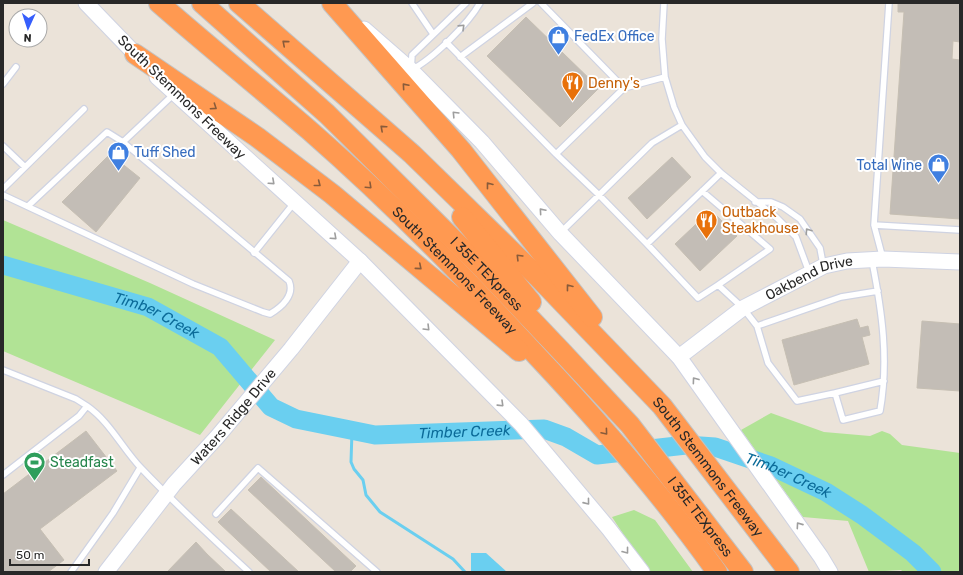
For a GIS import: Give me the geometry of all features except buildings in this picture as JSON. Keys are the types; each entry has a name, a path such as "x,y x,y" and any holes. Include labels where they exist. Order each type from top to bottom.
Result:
{"highway":[{"name":"South Stemmons Freeway","path":"158,3 310,131 460,274 580,402 697,544 717,572"},
{"path":"177,3 310,131"},
{"name":"I 35E TEXpress","path":"202,3 327,114 495,281 630,425 733,569"},
{"name":"South Stemmons Freeway","path":"240,3 412,154 538,277 662,406 789,572"},
{"path":"332,3 461,150 662,406"},
{"path":"135,54 257,137 332,194 580,402"},
{"path":"412,154 630,425"},
{"path":"697,544 733,569"}],"main road":[{"name":"South Stemmons Freeway","path":"86,3 174,94 360,262 521,424 609,529 642,572"},
{"path":"335,3 411,70 482,142 560,233 679,357 821,557 830,572"},
{"name":"Oakbend Drive","path":"679,357 743,308 809,272 824,266 847,261 877,260 960,262"},
{"name":"Waters Ridge Drive","path":"106,572 166,493 217,437 291,349 360,262"}],"lane":[{"path":"412,3 433,34"},
{"path":"466,3 412,55 411,70 424,64 473,16 480,3"},
{"path":"460,57 533,3"},
{"path":"542,3 624,88"},
{"path":"664,3 662,39 665,77 674,107 682,125 705,157 721,174 777,218 796,238 809,272"},
{"path":"835,393 843,420 880,411 884,381 884,340 878,291 874,225 889,3"},
{"path":"446,42 556,154 599,195 698,298 770,249 702,191"},
{"path":"3,84 16,67"},
{"path":"556,154 624,88 665,77"},
{"path":"123,142 174,94"},
{"path":"3,189 84,109"},
{"path":"560,233 652,143 682,125"},
{"path":"3,195 193,284 270,314 277,310 290,295 292,288 289,282 123,142 107,132 28,206"},
{"path":"3,146 25,167"},
{"path":"647,244 721,174"},
{"path":"254,253 294,202"},
{"path":"755,202 771,202 783,207 800,219 820,248 824,266"},
{"path":"874,225 960,230"},
{"path":"718,285 743,308 757,326 768,364 797,401 884,381"},
{"path":"757,326 841,296 878,291"},
{"path":"3,370 76,399 100,415 140,468 193,521 249,572"},
{"path":"3,475 80,416 87,406"},
{"path":"71,572 113,513 140,468"},
{"path":"216,514 258,468 377,572"}],"green space":[{"path":"3,220 150,283 275,340 200,435 3,351"},
{"path":"771,413 824,432 870,436 882,431 890,434 902,445 960,453 960,572 903,572 901,570 869,572 848,521 803,517 741,430"},
{"path":"634,510 655,520 693,572 648,572 612,517"}],"water":[{"path":"471,553 486,553 507,572 471,572"}],"waterway":[{"name":"Timber Creek","path":"3,265 148,307 220,347 271,407 296,419 375,435 544,429 566,437 597,455 686,445 715,447 771,466 826,492 862,515 913,553 932,572"},
{"path":"352,431 351,462 354,469 363,480 366,495 380,512 453,559 465,572"}],"place":[{"name":"FedEx Office","path":"559,56"},
{"name":"Denny's","path":"573,102"},
{"name":"Tuff Shed","path":"119,172"},
{"name":"Total Wine","path":"938,184"},
{"name":"Outback Steakhouse","path":"706,240"},
{"name":"Steadfast","path":"34,482"}]}
